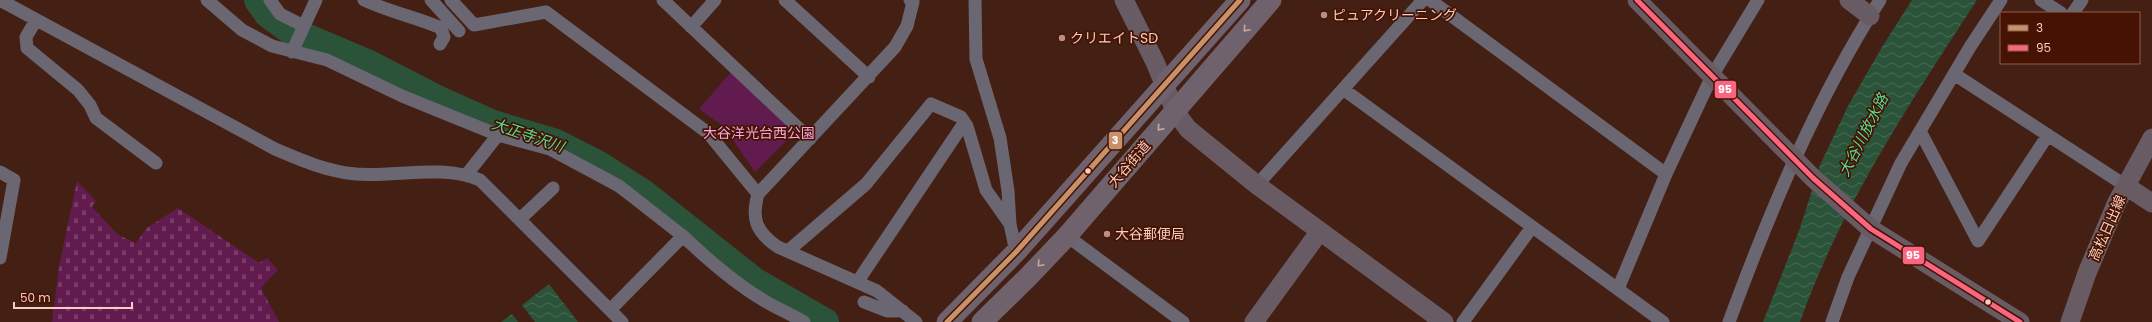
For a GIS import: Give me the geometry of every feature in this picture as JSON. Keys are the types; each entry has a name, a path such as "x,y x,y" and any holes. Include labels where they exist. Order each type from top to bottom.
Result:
{"main road":[{"name":"大谷街道","path":"947,322 1016,252 1240,0"},
{"name":"大谷街道","path":"982,322 1067,236 1271,0"}],"street":[{"path":"0,0 275,149 322,169 357,174 438,172 467,174 480,180 520,219 555,257 622,322"},
{"path":"207,0 242,30 272,46 294,49 328,60 402,96 498,135 550,149 619,186 683,236 712,264 762,300 804,322"},
{"path":"270,0 280,14 303,28"},
{"path":"294,49 316,0"},
{"path":"364,0 381,8 422,20 441,28 444,37 440,44"},
{"path":"431,0 459,31"},
{"path":"451,0 474,25 546,12 708,133 758,194"},
{"path":"663,0 810,139"},
{"path":"691,27 715,0"},
{"path":"785,0 869,77"},
{"path":"910,0 912,2 907,26 895,47 869,77 758,194 754,209 757,225 765,238 788,251 858,281 877,291 916,322"},
{"path":"975,0 976,59 1000,138 1008,191 1010,224 1016,252"},
{"path":"1124,0 1155,62 1175,111 1188,129 1257,185 1444,322"},
{"path":"1257,185 1423,0"},
{"path":"1430,0 1666,174"},
{"path":"1637,0 1795,161 1837,201 1871,229 2020,322"},
{"path":"1618,289 1666,174 1712,76 1758,0"},
{"path":"1849,0 1870,16"},
{"path":"1729,322 1756,249 1795,161 1834,78 1880,0"},
{"path":"1832,322 1848,278 1898,169 1954,74 2001,0"},
{"path":"2041,0 2059,12"},
{"path":"2074,12 2082,0"},
{"path":"36,20 26,37 27,48 78,90 90,105 96,118 156,163"},
{"path":"1954,74 2152,203"},
{"path":"1343,89 1663,322"},
{"path":"788,251 866,184 930,104 961,117 967,126 986,190 1010,224"},
{"path":"858,281 964,123"},
{"path":"1920,132 1978,241 2048,135"},
{"path":"467,174 498,135"},
{"name":"高松日出線","path":"2070,322 2087,273 2126,186 2152,138"},
{"path":"0,172 14,180 0,258"},
{"path":"520,219 553,188"},
{"path":"1463,322 1532,227"},
{"path":"1254,322 1320,231"},
{"path":"610,310 683,236"},
{"path":"1067,236 1183,322"},
{"path":"864,302 887,311 903,311"}],"green space":[{"name":"大谷洋光台西公園","path":"731,72 794,133 755,172 723,126 699,109"},
{"path":"77,181 96,201 92,207 118,235 136,243 147,228 178,208 259,263 267,258 278,270 261,288 279,322 52,322 59,267"}],"water":[{"name":"大谷川放水路","path":"1912,0 1977,0 1902,117 1856,196 1817,279 1800,322 1763,322 1800,228 1820,165 1848,106 1882,47"},
{"path":"549,284 578,322 535,322 522,305"},
{"path":"512,314 518,322 501,322"}],"waterway":[{"name":"大正寺沢川","path":"258,0 268,14 291,31 369,64 437,99 493,124 556,143 599,165 643,193 754,281 825,322"}],"transit line":[{"name":"3","path":"947,322 1016,252 1240,0"},
{"name":"95","path":"1637,0 1813,178 1871,229 2020,322"}],"place":[{"name":"ピュアクリーニング","path":"1324,15"},
{"name":"クリエイトSD","path":"1062,38"},
{"name":"大谷郵便局","path":"1107,234"}]}
